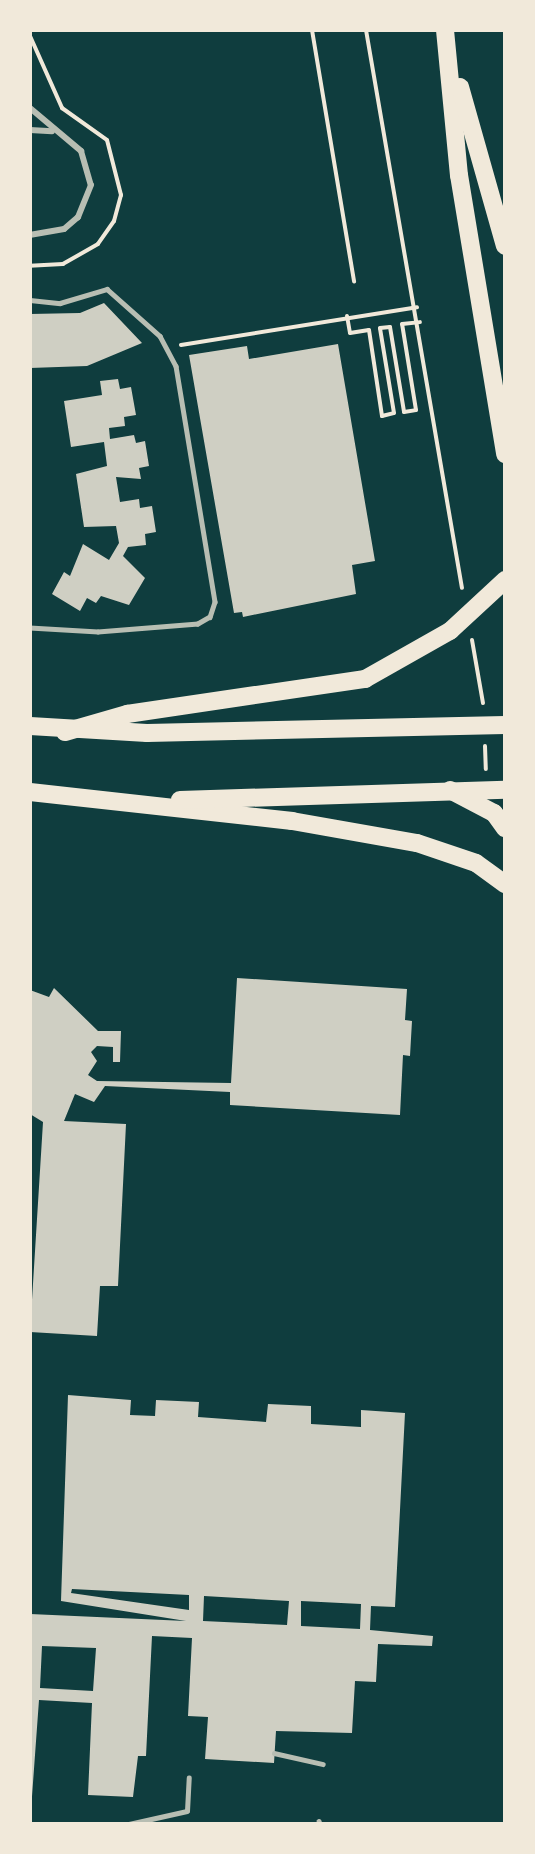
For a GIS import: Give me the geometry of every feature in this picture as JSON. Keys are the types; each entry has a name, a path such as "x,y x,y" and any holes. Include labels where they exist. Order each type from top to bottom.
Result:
{"highway":[{"path":"446,37 505,246"},
{"path":"446,37 459,175 505,454"},
{"path":"65,732 128,714 365,679 450,631 505,580"},
{"path":"30,726 65,732 505,725"},
{"path":"119,803 446,788 505,790"},
{"path":"446,788 495,813 505,828"},
{"path":"30,792 292,821 417,843 476,863 505,884"}],"street":[{"path":"30,108 53,131 81,151 89,167 89,193 78,217 64,228 30,235"},
{"path":"30,130 53,131"}],"lane":[{"path":"30,300 60,303 107,289 134,309 166,347 176,366 212,614 198,624 142,630 30,628"},
{"path":"274,1753 323,1764"},
{"path":"129,1824 187,1811 189,1778"}],"path":[{"path":"312,30 354,282"},
{"path":"366,30 420,322 464,598"},
{"path":"30,36 34,46"},
{"path":"166,347 347,316 417,307"},
{"path":"347,316 350,333 369,330 382,416 394,413 380,328 390,327 404,412 416,410 402,324 420,322"},
{"path":"470,630 483,714"},
{"path":"484,737 487,773"}],"building":[{"path":"104,303 142,343 87,366 30,368 30,314 80,313"},
{"path":"338,344 375,561 352,565 356,594 243,617 242,612 234,613 189,355 247,346 249,359"},
{"path":"118,379 120,389 131,387 136,415 124,417 125,426 109,428 110,439 134,435 136,443 145,441 149,466 139,468 141,479 116,477 120,502 139,499 140,508 152,506 156,532 145,534 146,545 128,547 123,556 145,578 129,605 101,596 96,603 87,598 80,611 52,594 64,572 70,576 83,544 109,560 119,543 116,526 84,527 76,474 107,466 104,442 71,447 64,401 102,395 100,381"},
{"path":"237,978 407,989 405,1020 412,1021 410,1056 403,1055 400,1115 230,1105 230,1092 105,1086 94,1102 75,1094 64,1121 126,1124 118,1286 100,1286 97,1336 30,1332 43,1122 30,1114 30,990 49,997 54,988 98,1031 121,1031 120,1062 113,1062 113,1047 97,1046 91,1052 97,1061 88,1075 97,1081 231,1083"},
{"path":"68,1395 131,1400 130,1415 155,1416 156,1400 199,1402 198,1417 266,1422 268,1404 311,1406 311,1424 361,1427 361,1410 405,1413 395,1607 371,1606 370,1630 433,1636 432,1646 378,1644 376,1682 355,1681 352,1733 276,1731 274,1763 205,1759 208,1717 188,1716 192,1638 152,1636 146,1756 138,1756 133,1797 88,1795 92,1703 39,1700 30,1824 30,1614 186,1621 61,1601","holes":["72,1589 189,1595 189,1610 71,1593","204,1596 289,1601 287,1625 203,1621","301,1601 361,1604 360,1629 301,1626","42,1646 96,1648 93,1691 40,1688"]}]}
